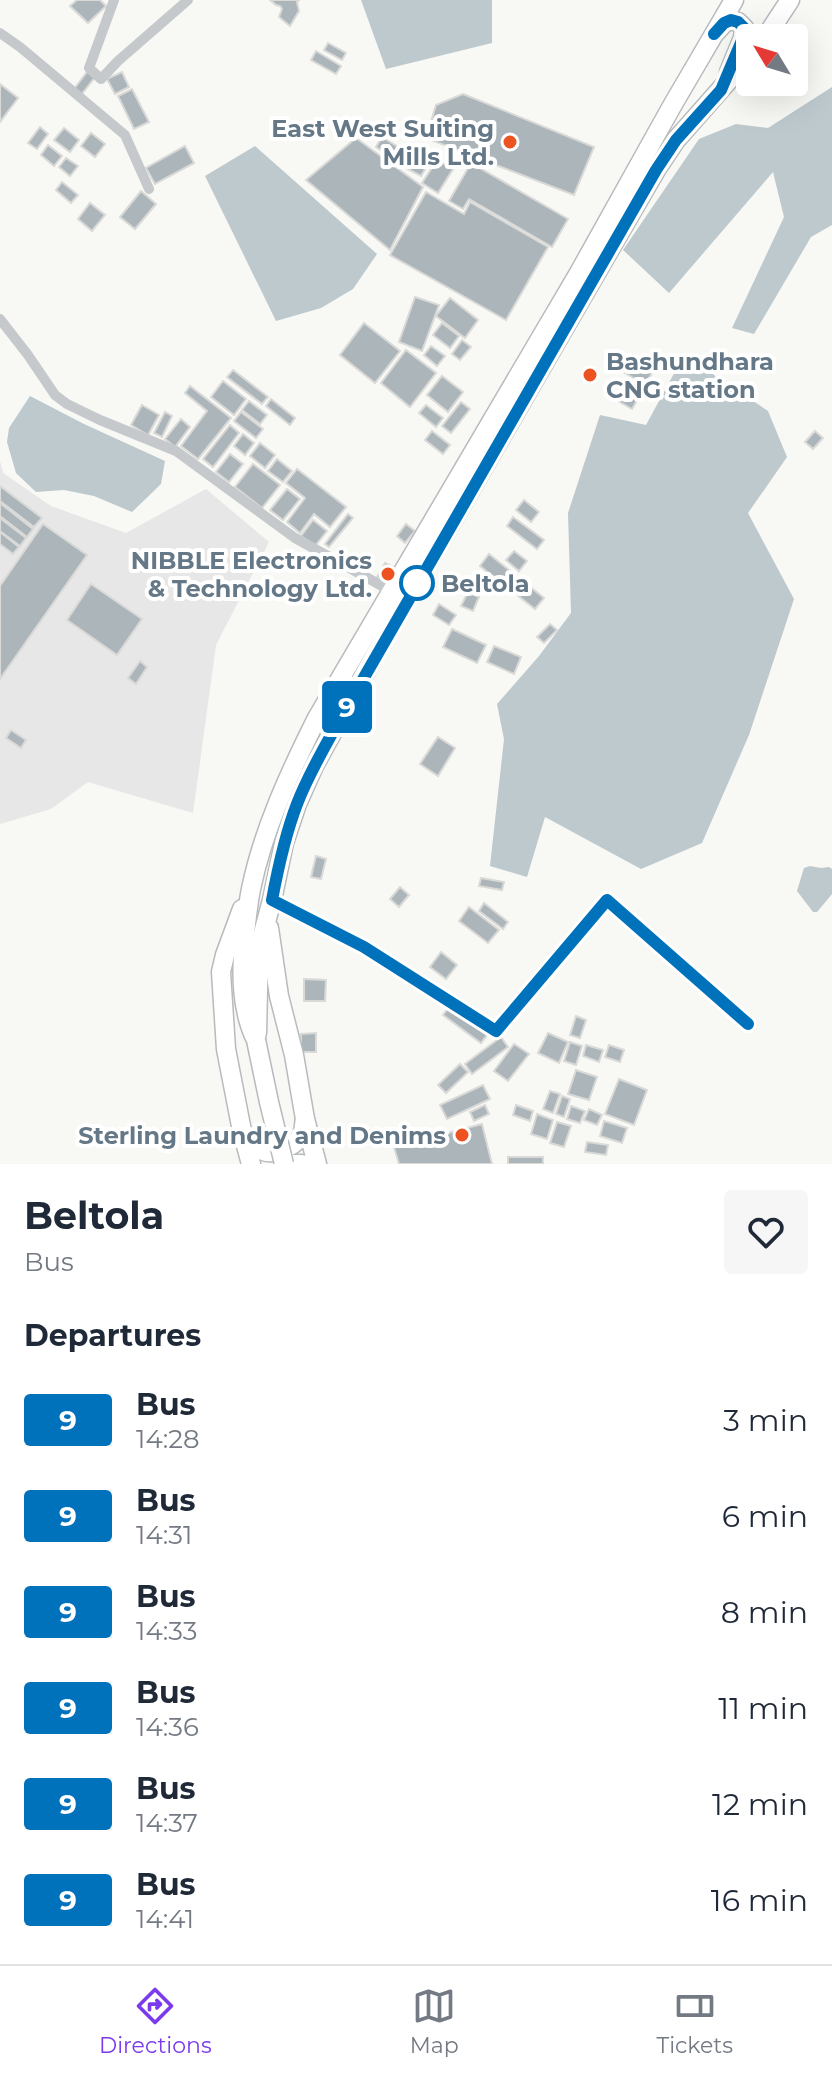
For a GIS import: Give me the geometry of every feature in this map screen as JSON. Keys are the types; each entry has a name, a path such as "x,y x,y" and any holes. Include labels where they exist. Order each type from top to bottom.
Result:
{"highway":[{"path":"251,1164 226,1049 221,972 266,838 305,742 734,0"},
{"path":"774,24 790,0"},
{"path":"714,34 731,20 744,28 743,38 721,90"},
{"path":"256,1040 259,948 284,843 314,766 656,170 676,140 736,72"},
{"path":"250,891 243,984 247,1017 256,1040 286,1164 302,1164"},
{"path":"271,906 272,957 317,1164"},
{"path":"242,1131 249,1141 268,1153 298,1141 305,1119"}],"street":[{"path":"114,0 89,68 101,79 188,0"},
{"path":"0,33 125,135 149,189"},
{"path":"0,319 55,395 67,404 176,451 295,538 393,592"},
{"path":"271,906 364,947 496,1031 607,900 748,1024"}],"shaded area":[{"path":"361,0 492,0 492,43 386,69"},
{"path":"832,87 832,225 811,237 754,334 732,328 784,217 773,172 669,293 623,250 699,139 736,124 768,128"},
{"path":"255,146 377,254 353,289 321,308 276,321 205,176"},
{"path":"684,355 768,411 787,457 748,513 794,599 749,735 702,843 641,869 545,817 527,877 490,866 504,739 497,704 571,613 568,513 600,415 646,425"},
{"path":"30,396 165,461 161,484 132,512 94,496 64,490 36,492 16,473 7,442 9,428"},
{"path":"0,461 3,473 51,506 126,533 206,489 269,542 216,645 193,813 88,782 51,809 0,824"},
{"path":"804,868 832,869 832,894 817,912 813,912 797,891"}],"building":[{"path":"77,0 100,0 106,6 88,23 70,6"},
{"path":"270,0 299,0 299,11 290,26 279,17 280,6"},
{"path":"328,43 346,53 342,60 324,50"},
{"path":"316,51 341,66 336,74 311,60"},
{"path":"87,72 95,77 81,95 74,89"},
{"path":"122,72 129,87 115,94 107,79"},
{"path":"0,84 18,98 0,122"},
{"path":"132,89 149,122 134,129 118,96"},
{"name":"East West Suiting Mills Ltd.","path":"463,94 594,147 574,195 426,138 436,105"},
{"path":"40,127 48,134 37,149 28,143"},
{"path":"64,128 79,140 70,152 54,140"},
{"path":"91,133 105,144 95,157 81,146"},
{"path":"382,137 408,153 401,164 376,147"},
{"path":"356,138 423,187 390,250 306,180"},
{"path":"48,145 62,156 54,166 41,155"},
{"path":"185,146 194,163 155,184 146,168"},
{"path":"415,152 430,161 421,176 406,168"},
{"path":"66,158 78,166 70,176 59,167"},
{"path":"437,160 453,169 438,193 422,183"},
{"path":"471,163 568,219 552,247 469,199 463,209 449,201"},
{"path":"62,182 78,195 71,203 56,190"},
{"path":"141,191 156,204 135,229 120,217"},
{"path":"426,192 464,214 470,202 548,247 506,320 390,255"},
{"path":"90,203 105,215 92,231 78,219"},
{"path":"415,297 439,305 422,351 399,342"},
{"path":"450,298 478,320 465,338 436,316"},
{"path":"364,323 400,351 375,383 340,355"},
{"path":"442,323 459,336 450,348 433,335"},
{"path":"462,340 471,347 460,360 452,354"},
{"path":"431,346 445,356 437,366 424,355"},
{"path":"406,350 436,373 410,407 381,383"},
{"path":"632,361 652,373 645,385 625,373"},
{"path":"233,370 268,397 262,404 227,377"},
{"path":"442,376 463,392 448,412 427,395"},
{"path":"223,381 246,399 234,415 211,397"},
{"path":"629,382 643,390 632,409 618,401"},
{"path":"190,386 231,418 198,459 181,446 207,411 185,393"},
{"path":"271,399 295,418 290,425 266,406"},
{"path":"249,401 267,415 260,424 242,410"},
{"path":"461,402 470,409 451,433 442,426"},
{"path":"142,405 159,415 148,435 131,425"},
{"path":"426,405 443,418 436,427 419,413"},
{"path":"165,412 172,416 162,437 154,433"},
{"path":"241,412 263,429 256,438 234,421"},
{"path":"181,419 190,427 175,447 165,439"},
{"path":"230,425 239,433 213,467 203,459"},
{"path":"432,431 450,445 443,454 425,440"},
{"path":"815,431 823,438 813,449 805,442"},
{"path":"243,434 254,443 245,455 234,446"},
{"path":"260,443 275,455 265,468 250,456"},
{"path":"230,454 243,464 229,482 216,472"},
{"path":"277,459 292,471 283,482 268,471"},
{"path":"253,464 280,485 262,508 235,487"},
{"path":"297,469 346,507 330,527 314,514 300,533 287,522 305,498 286,483"},
{"path":"0,486 42,518 34,527 0,501"},
{"path":"287,489 300,499 283,520 270,510"},
{"path":"524,500 539,512 531,522 516,510"},
{"path":"0,503 33,529 27,537 0,516"},
{"path":"348,514 353,518 329,547 325,544"},
{"path":"513,517 544,540 537,549 507,526"},
{"path":"0,518 26,538 20,546 0,531"},
{"path":"313,520 327,531 315,546 301,536"},
{"path":"43,524 87,555 0,679 0,586"},
{"path":"406,524 415,531 405,543 397,536"},
{"path":"0,532 19,547 13,554 0,544"},
{"path":"514,551 527,561 519,571 506,560"},
{"path":"489,554 544,598 535,609 480,566"},
{"name":"NIBBLE Electronics & Technology Ltd.","path":"385,563 399,570 391,584 377,577"},
{"path":"91,584 142,619 117,655 67,620"},
{"path":"468,592 479,597 473,611 461,606"},
{"path":"439,604 456,615 449,625 433,615"},
{"path":"550,624 557,630 544,643 537,637"},
{"path":"452,629 486,645 477,663 443,647"},
{"path":"494,646 521,657 514,674 487,662"},
{"path":"140,661 147,667 136,684 128,678"},
{"path":"11,730 26,740 21,748 6,738"},
{"path":"438,737 455,748 438,776 420,764"},
{"path":"316,856 326,859 321,879 311,877"},
{"path":"481,878 504,882 502,890 479,886"},
{"path":"400,887 409,895 399,907 390,899"},
{"path":"484,903 508,922 503,929 479,911"},
{"path":"469,907 499,930 488,943 459,921"},
{"path":"441,952 457,965 446,979 430,967"},
{"path":"304,979 326,980 325,1001 304,1001"},
{"path":"452,1003 490,1031 481,1043 443,1015"},
{"path":"576,1016 586,1020 580,1038 570,1035"},
{"path":"316,1033 316,1052 301,1052 301,1034"},
{"path":"548,1033 568,1042 559,1063 538,1053"},
{"path":"501,1037 508,1047 472,1074 465,1064"},
{"path":"570,1042 582,1046 576,1065 564,1061"},
{"path":"514,1044 529,1054 508,1081 494,1071"},
{"path":"586,1045 603,1050 599,1062 583,1056"},
{"path":"609,1045 624,1050 620,1062 605,1057"},
{"path":"460,1064 468,1072 446,1093 438,1085"},
{"path":"576,1070 597,1077 589,1100 568,1094"},
{"path":"619,1079 647,1090 634,1125 605,1114"},
{"path":"483,1085 490,1099 447,1119 440,1105"},
{"path":"550,1091 560,1094 553,1113 543,1109"},
{"path":"562,1096 570,1099 564,1117 556,1114"},
{"path":"485,1105 489,1114 474,1121 470,1112"},
{"path":"516,1105 533,1111 530,1121 513,1115"},
{"path":"571,1106 585,1111 580,1123 567,1119"},
{"path":"589,1109 602,1115 597,1125 584,1120"},
{"path":"537,1114 553,1120 547,1139 531,1134"},
{"path":"604,1121 627,1128 622,1143 600,1136"},
{"path":"557,1122 571,1126 564,1147 550,1143"},
{"name":"Sterling Laundry and Denims","path":"482,1124 492,1164 399,1164 394,1147"},
{"path":"587,1142 608,1145 606,1155 585,1152"},
{"path":"508,1157 543,1157 543,1164 508,1164"}],"bus line":[{"name":"9","path":"714,34 731,20 744,28 735,61 721,90 676,140 656,170 381,644 314,766 297,804 284,843 272,900 364,947 496,1031 607,900 748,1024"}],"place":[{"name":"East West Suiting Mills Ltd.","path":"510,142"},
{"name":"Bashundhara CNG station","path":"590,375"},
{"name":"NIBBLE Electronics & Technology Ltd.","path":"388,574"},
{"name":"Beltola","path":"417,583"},
{"name":"Sterling Laundry and Denims","path":"462,1135"}]}
